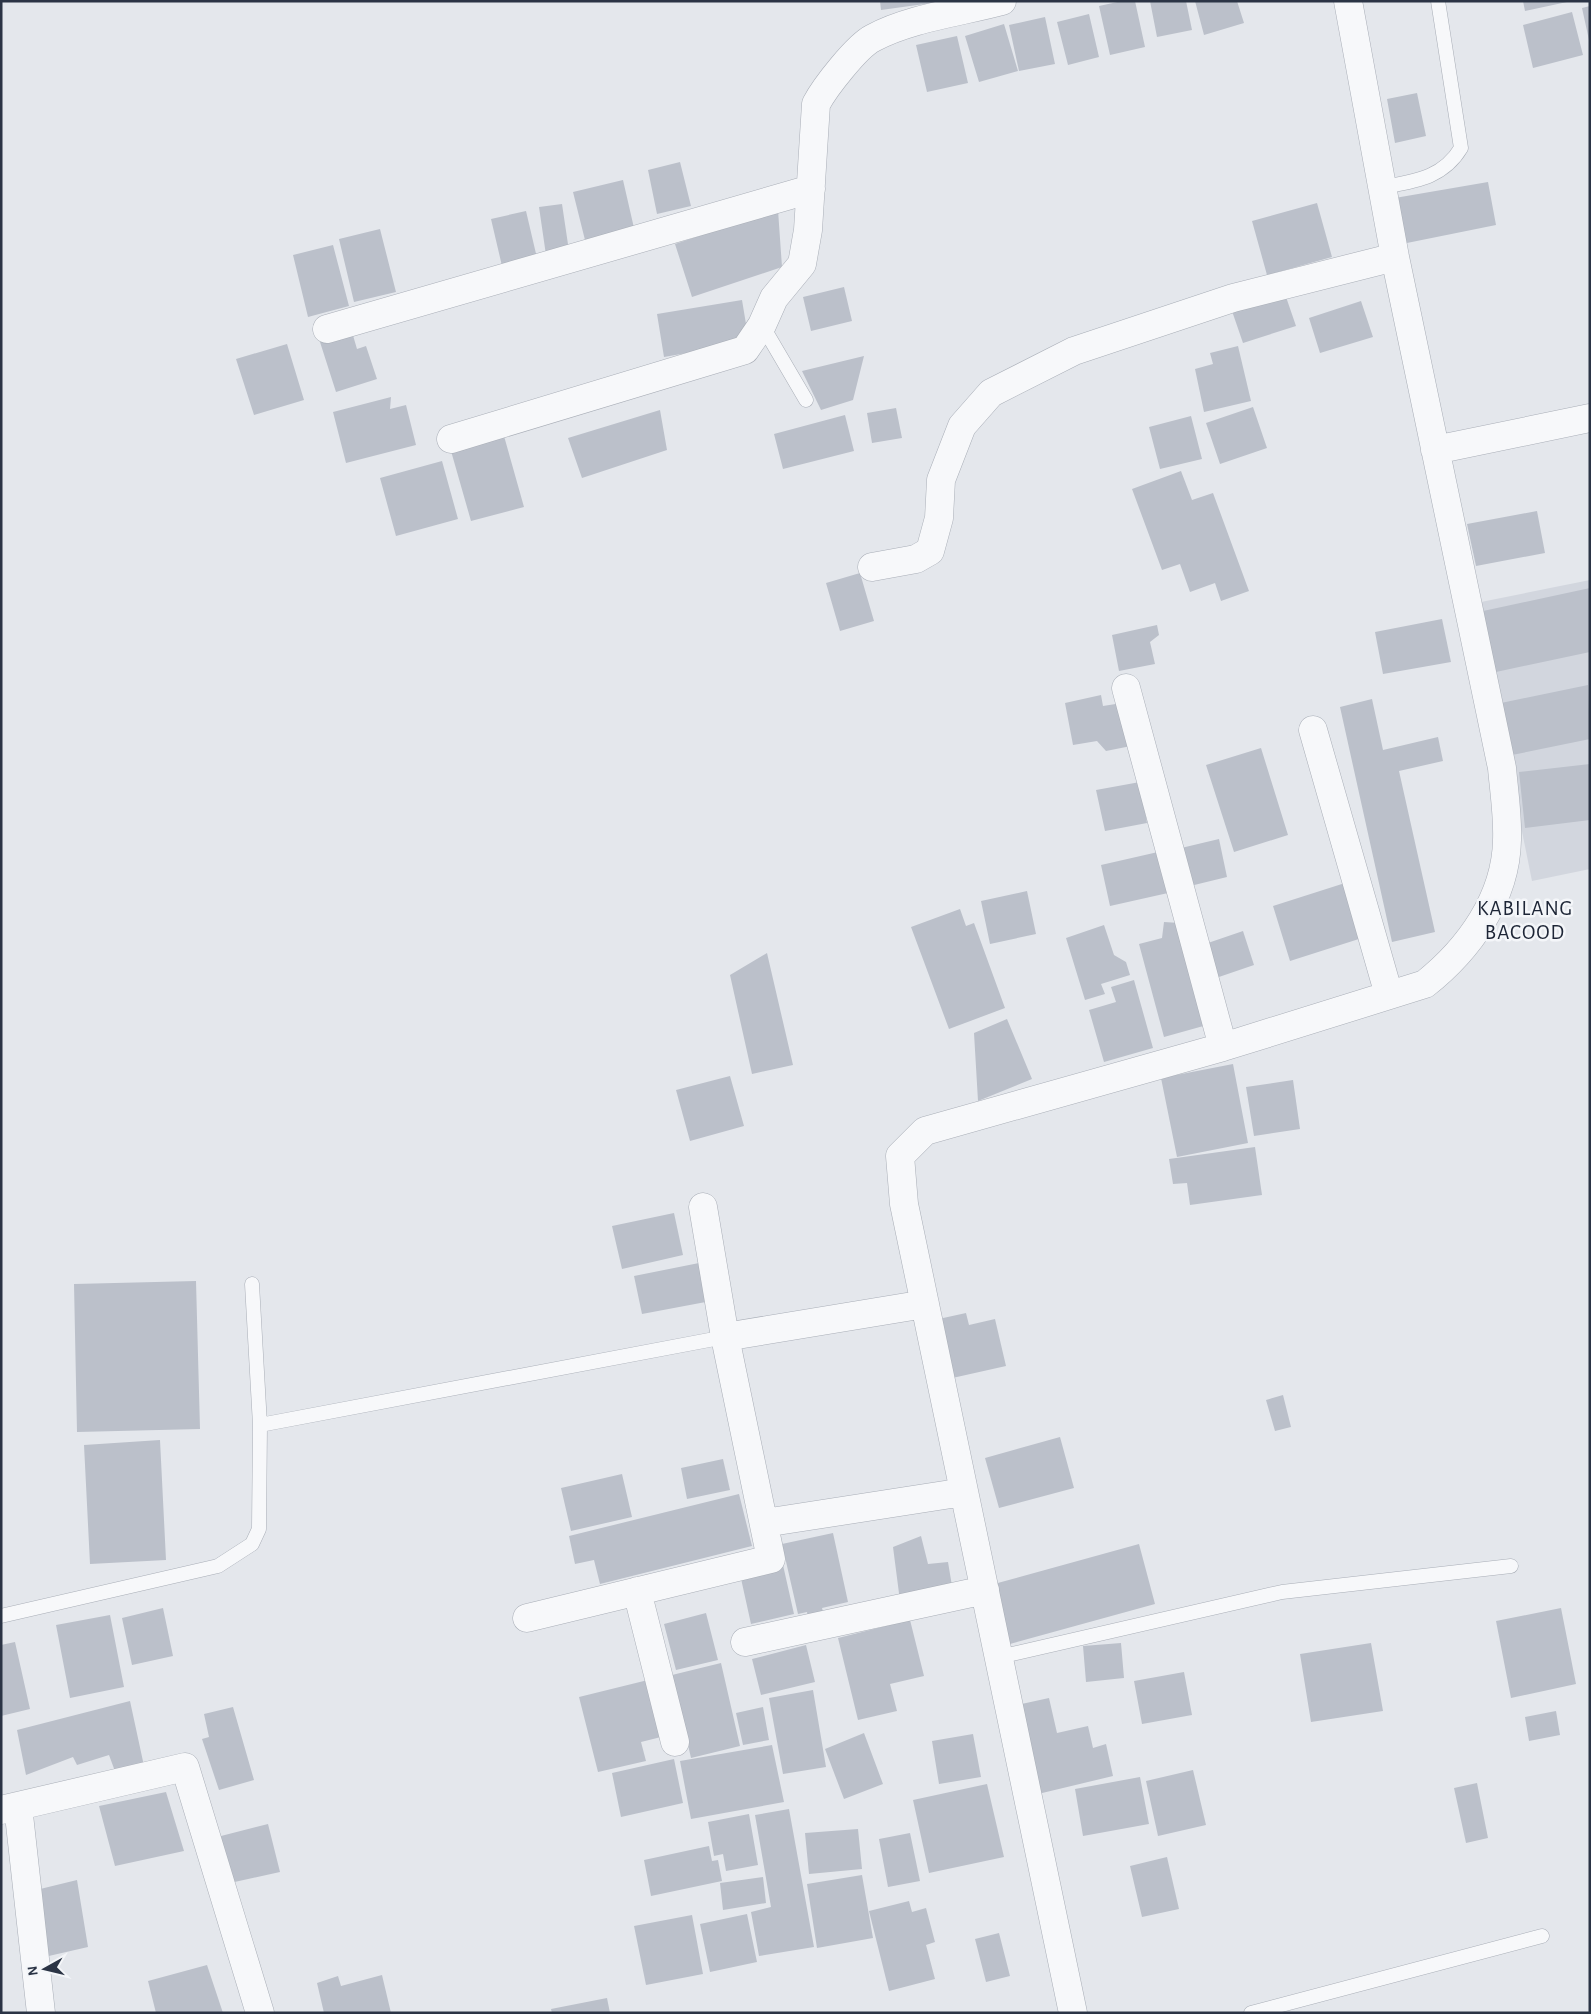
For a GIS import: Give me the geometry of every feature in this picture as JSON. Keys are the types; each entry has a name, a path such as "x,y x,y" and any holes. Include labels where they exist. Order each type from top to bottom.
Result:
{"street":[{"path":"1073,2013 904,1204 900,1156 925,1131 1222,1046 1425,984 1446,967 1483,920 1502,880 1507,840 1502,768 1396,257 1348,1"},
{"path":"451,439 745,350 762,325 774,298 802,264 808,230 816,104 823,91 871,38 900,27 995,2"},
{"path":"327,329 811,189"},
{"path":"872,567 916,559 930,552 939,518 941,480 962,426 991,393 1074,351 1224,301 1396,257"},
{"path":"1436,450 1590,418"},
{"path":"1126,688 1222,1046"},
{"path":"1313,730 1389,995"},
{"path":"527,1618 771,1559 702,1207"},
{"path":"726,1337 925,1304"},
{"path":"764,1523 964,1492"},
{"path":"745,1642 985,1590"},
{"path":"637,1591 675,1742"},
{"path":"41,2013 10,1808 185,1767 260,2013"}],"lane":[{"path":"1383,187 1426,179 1440,172 1454,160 1461,148 1438,1"},
{"path":"762,325 806,400"},
{"path":"1,1616 218,1566 252,1544 259,1529 260,1425 252,1284"},
{"path":"260,1425 726,1337"},
{"path":"999,1657 1282,1592 1511,1566"},
{"path":"1252,2013 1542,1936"}],"shaded area":[{"path":"1590,580 1590,869 1532,881 1476,603"}],"building":[{"path":"880,1 939,1 939,2 881,10"},
{"path":"1122,1 1135,1 1145,47 1110,55 1099,6"},
{"path":"1150,1 1186,1 1192,30 1157,37"},
{"path":"1195,1 1237,1 1244,23 1204,35"},
{"path":"1523,1 1567,1 1567,2 1525,11"},
{"path":"1590,6 1590,40 1589,40 1582,8"},
{"path":"1572,12 1583,55 1533,68 1523,25"},
{"path":"1089,14 1099,57 1068,65 1057,22"},
{"path":"1045,17 1055,64 1019,71 1009,25"},
{"path":"1004,24 1018,71 979,82 965,36"},
{"path":"957,36 968,83 927,92 916,45"},
{"path":"1417,93 1426,136 1395,143 1387,99"},
{"path":"680,162 691,206 657,214 648,170"},
{"path":"623,180 634,228 585,240 573,192"},
{"path":"1488,182 1496,225 1397,245 1389,199"},
{"path":"1317,203 1332,257 1267,275 1252,221"},
{"path":"562,204 569,251 546,255 539,207"},
{"path":"778,210 782,267 692,297 675,244"},
{"path":"526,211 537,258 502,266 491,219"},
{"path":"380,229 396,292 354,302 339,239"},
{"path":"333,245 349,306 308,317 293,255"},
{"path":"844,287 852,321 811,331 803,297"},
{"path":"1285,294 1296,326 1243,343 1232,311"},
{"path":"742,300 749,342 664,357 657,314"},
{"path":"1361,301 1373,337 1320,353 1309,318"},
{"path":"352,332 357,349 366,346 377,379 336,392 320,342"},
{"path":"287,344 304,400 254,415 236,359"},
{"path":"1238,346 1251,401 1204,412 1195,369 1213,364 1210,353"},
{"path":"864,356 853,400 821,410 802,371"},
{"path":"391,397 390,409 406,405 416,445 346,463 333,412"},
{"path":"1253,407 1267,448 1220,464 1206,423"},
{"path":"896,408 902,438 872,443 867,413"},
{"path":"660,410 667,450 582,478 568,438"},
{"path":"845,415 854,451 783,469 774,434"},
{"path":"1191,416 1202,459 1160,469 1149,427"},
{"path":"504,436 524,507 471,521 451,451"},
{"path":"442,461 458,519 396,536 380,478"},
{"path":"1181,471 1192,500 1213,493 1249,591 1221,601 1215,583 1190,592 1180,564 1162,570 1132,489"},
{"path":"1537,511 1545,553 1476,566 1467,524"},
{"path":"860,573 874,621 840,631 826,583"},
{"path":"1590,588 1590,652 1496,672 1483,611"},
{"path":"1442,619 1451,662 1383,674 1375,632"},
{"path":"1157,625 1159,635 1150,642 1155,664 1119,671 1112,635"},
{"path":"1588,685 1590,739 1512,755 1501,703"},
{"path":"1101,695 1103,706 1122,703 1131,746 1106,751 1097,741 1073,745 1065,703"},
{"path":"1372,699 1383,750 1438,737 1443,761 1399,771 1435,932 1392,942 1340,707"},
{"path":"1261,748 1288,835 1234,852 1206,765"},
{"path":"1590,764 1590,820 1525,828 1519,772"},
{"path":"1140,782 1147,823 1105,831 1096,790"},
{"path":"1219,839 1227,877 1186,887 1177,849"},
{"path":"1158,852 1168,893 1110,906 1101,865"},
{"path":"1345,883 1362,938 1290,961 1273,906"},
{"path":"1027,891 1036,934 990,944 981,901"},
{"path":"960,909 966,926 974,923 1005,1008 949,1029 911,927"},
{"path":"1164,922 1180,923 1207,1025 1164,1037 1139,944 1162,938"},
{"path":"1104,925 1114,955 1126,962 1130,975 1101,984 1105,994 1085,1000 1066,938"},
{"path":"1243,931 1254,965 1216,978 1205,944"},
{"path":"767,953 793,1065 752,1074 730,975"},
{"path":"1134,980 1153,1048 1104,1062 1089,1010 1116,1002 1111,987"},
{"path":"1007,1019 1032,1079 978,1101 974,1033"},
{"path":"1233,1064 1248,1143 1177,1157 1161,1078"},
{"path":"730,1076 744,1126 690,1141 676,1090"},
{"path":"1293,1080 1300,1129 1254,1136 1246,1087"},
{"path":"1255,1147 1262,1195 1190,1205 1187,1183 1173,1184 1169,1159"},
{"path":"674,1213 683,1255 622,1269 612,1226"},
{"path":"704,1262 711,1301 642,1314 634,1276"},
{"path":"196,1281 200,1429 77,1432 74,1284"},
{"path":"966,1313 969,1325 995,1319 1006,1366 948,1379 934,1320"},
{"path":"1283,1395 1291,1427 1275,1431 1266,1400"},
{"path":"1060,1437 1074,1488 999,1508 985,1458"},
{"path":"160,1440 166,1560 90,1564 84,1445"},
{"path":"723,1459 730,1490 687,1499 681,1468"},
{"path":"622,1474 632,1517 571,1531 561,1488"},
{"path":"739,1494 752,1546 600,1584 594,1560 575,1564 569,1536"},
{"path":"833,1533 848,1602 822,1608 825,1619 809,1623 807,1612 798,1614 782,1544"},
{"path":"921,1536 928,1564 948,1562 953,1592 900,1601 893,1547"},
{"path":"1139,1544 1155,1604 1010,1644 994,1584"},
{"path":"783,1565 794,1614 751,1624 740,1574"},
{"path":"163,1608 173,1656 132,1665 122,1618"},
{"path":"1561,1608 1576,1684 1511,1698 1496,1621"},
{"path":"706,1613 718,1660 676,1670 664,1624"},
{"path":"110,1615 124,1687 70,1698 56,1625"},
{"path":"910,1620 924,1676 890,1684 897,1711 858,1720 838,1638"},
{"path":"15,1642 30,1709 1,1716 1,1645"},
{"path":"1121,1643 1124,1678 1086,1682 1083,1646"},
{"path":"1371,1643 1383,1711 1311,1722 1300,1654"},
{"path":"806,1645 815,1682 761,1695 752,1659"},
{"path":"721,1663 740,1746 691,1758 672,1675"},
{"path":"1184,1672 1192,1715 1142,1724 1134,1681"},
{"path":"652,1679 665,1736 641,1742 646,1761 598,1772 579,1697"},
{"path":"813,1690 826,1767 783,1774 769,1698"},
{"path":"1049,1698 1057,1733 1088,1726 1093,1748 1106,1744 1113,1776 1038,1794 1017,1705"},
{"path":"130,1701 144,1766 116,1774 109,1755 77,1765 73,1757 26,1775 17,1730"},
{"path":"233,1707 254,1780 219,1790 202,1739 209,1737 204,1714"},
{"path":"763,1707 769,1740 743,1745 736,1713"},
{"path":"1556,1711 1560,1735 1529,1741 1525,1717"},
{"path":"864,1733 883,1784 844,1799 825,1749"},
{"path":"973,1734 981,1777 939,1784 932,1741"},
{"path":"772,1745 784,1802 691,1819 680,1761"},
{"path":"674,1759 683,1803 621,1817 612,1773"},
{"path":"1193,1770 1206,1825 1158,1836 1146,1781"},
{"path":"1140,1777 1149,1824 1083,1836 1075,1789"},
{"path":"1477,1783 1488,1838 1466,1843 1454,1788"},
{"path":"987,1784 1004,1857 929,1873 913,1800"},
{"path":"166,1792 184,1851 115,1866 99,1806"},
{"path":"789,1809 814,1947 759,1956 751,1912 771,1907 755,1815"},
{"path":"749,1814 758,1865 726,1871 723,1854 714,1856 708,1822"},
{"path":"268,1824 280,1872 230,1883 221,1836"},
{"path":"858,1829 862,1869 809,1874 805,1833"},
{"path":"910,1833 920,1881 888,1887 879,1839"},
{"path":"709,1846 712,1861 718,1860 722,1881 651,1896 644,1860"},
{"path":"1167,1857 1179,1909 1142,1917 1130,1866"},
{"path":"862,1875 873,1938 817,1948 807,1884"},
{"path":"763,1877 766,1903 723,1910 720,1883"},
{"path":"77,1880 88,1947 40,1958 32,1891"},
{"path":"909,1901 912,1912 926,1908 935,1942 926,1945 935,1979 889,1991 869,1911"},
{"path":"747,1914 757,1962 710,1972 700,1924"},
{"path":"692,1915 703,1974 646,1985 634,1926"},
{"path":"999,1933 1010,1976 986,1982 975,1939"},
{"path":"207,1965 223,2013 156,2013 148,1981"},
{"path":"382,1975 391,2013 324,2013 317,1983 338,1976 341,1986"},
{"path":"607,1998 610,2013 552,2013 551,2009"}],"district":[{"name":"KABILANG BACOOD","path":"1525,920"}]}
